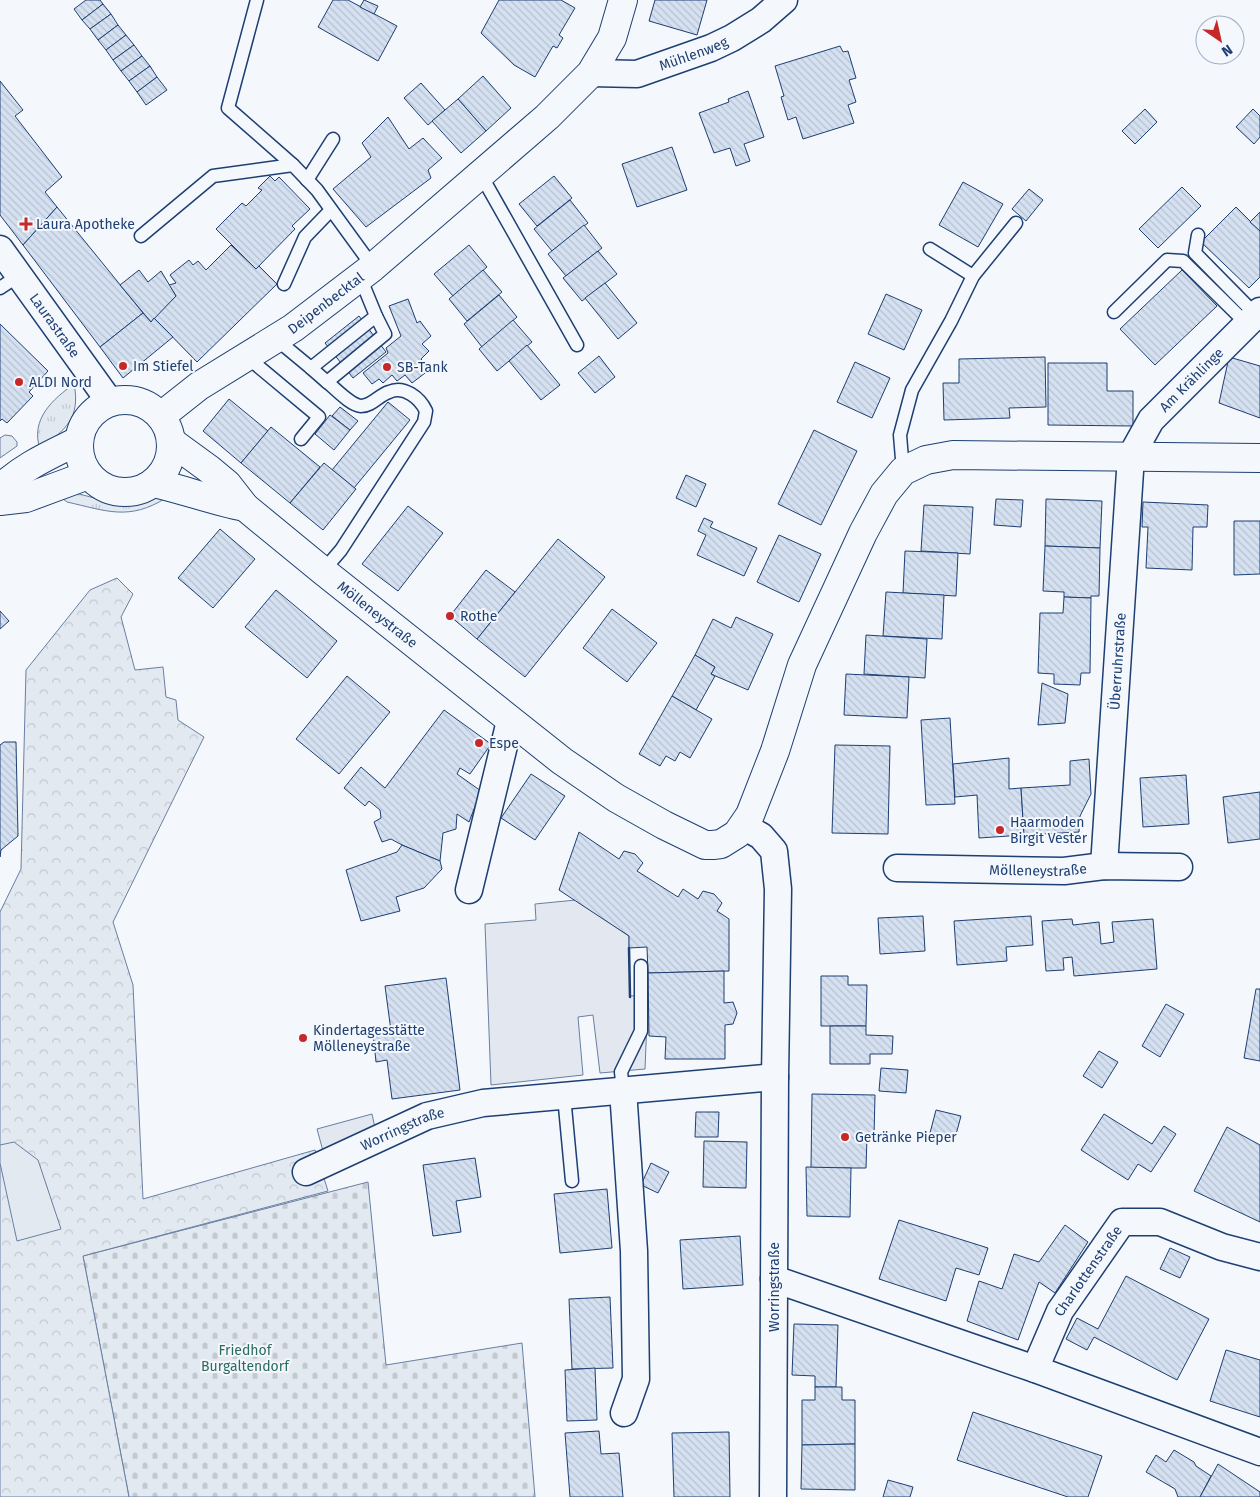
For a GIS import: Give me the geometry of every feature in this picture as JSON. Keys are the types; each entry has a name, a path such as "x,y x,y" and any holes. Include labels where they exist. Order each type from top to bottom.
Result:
{"main road":[{"name":"Deipenbecktal","path":"161,416 199,386 276,339 366,272 548,117 591,73 612,38 623,0"},
{"path":"128,399 146,404 161,416 168,428 172,442 168,464 154,483 138,491 120,493 102,487 88,475 80,459 78,441 83,424 94,410 110,402 128,399"},
{"path":"0,489 12,477 36,461 78,441"},
{"name":"Mölleneystraße","path":"172,442 227,484 245,507 323,571 510,721 610,794 687,837 705,844 713,845 729,839 743,826"},
{"path":"743,826 750,816 776,751 802,665 863,532 884,494 903,471 926,460 954,455 1260,458"},
{"path":"0,501 26,498 88,475"},
{"name":"Mölleneystraße","path":"154,483 195,492 217,501 245,507"}],"street":[{"name":"Mühlenweg","path":"591,73 637,74 711,48 732,38 761,20 784,0"},
{"name":"Laurastraße","path":"0,249 9,282 110,402"},
{"name":"Am Krählinge","path":"1131,456 1151,420 1254,317"},
{"name":"Überruhrstraße","path":"1104,866 1131,456"},
{"path":"470,890 510,721"},
{"name":"Worringstraße","path":"743,826 767,842 774,851 777,866 773,1497"},
{"name":"Mölleneystraße","path":"897,868 1064,872 1104,866 1179,867"},
{"name":"Worringstraße","path":"306,1172 427,1116 484,1102 775,1078"},
{"path":"623,1090 634,1251 636,1379 624,1413"},
{"name":"Charlottenstraße","path":"1034,1369 1060,1311 1122,1222 1160,1222 1222,1247 1260,1257"},
{"path":"774,1279 1034,1369 1260,1452"}],"lane":[{"path":"257,0 228,108 293,165 331,210 366,272 376,316 389,338 327,382"},
{"path":"307,180 333,139"},
{"path":"141,236 213,176 293,165"},
{"path":"481,175 577,345"},
{"path":"284,284 305,237 331,210"},
{"path":"903,471 900,435 912,390 951,321 973,276 1016,223"},
{"path":"1198,235 1195,253 1254,317"},
{"path":"930,249 973,276"},
{"path":"1114,312 1167,260 1183,261 1254,317"},
{"path":"311,368 376,316"},
{"path":"276,339 354,403 361,406 370,404 389,391 400,390 414,395 422,403 426,411 424,422 340,550 323,571"},
{"path":"247,358 319,417 301,439"},
{"path":"623,1090 621,1072 641,1032 641,966"},
{"path":"564,1096 572,1181"}],"green space":[{"path":"74,384 75,406 69,422 57,436 40,449 38,428 45,411 58,396"},
{"path":"5,435 12,436 17,442 17,446 0,458 0,438"},
{"path":"72,492 120,505 161,496 166,498 141,510 118,512 67,502 62,498"},
{"path":"117,578 133,594 121,617 135,670 163,667 166,697 176,700 178,720 204,737 113,922 133,985 143,1199 315,1150 328,1191 83,1256 129,1497 0,1497 0,912 21,869 26,670 90,590"},
{"path":"14,1142 38,1160 61,1229 17,1241 0,1163 0,1145"},
{"name":"Friedhof Burgaltendorf","path":"368,1182 386,1365 522,1343 535,1497 129,1497 83,1256"}],"shaded area":[{"path":"576,900 629,936 630,996 648,995 645,1069 600,1073 593,1015 578,1017 583,1075 491,1085 485,924 536,920 535,904"},
{"path":"372,1114 377,1137 323,1151 317,1129"}],"building":[{"path":"86,0 100,0 103,4 82,20 74,9"},
{"path":"333,0 348,0 397,26 378,61 318,27"},
{"path":"364,0 378,6 374,14 360,7"},
{"path":"499,0 561,0 575,8 559,35 563,38 557,48 553,46 535,77 514,65 481,33"},
{"path":"655,0 707,0 697,35 649,21"},
{"path":"103,4 111,14 90,29 82,20"},
{"path":"111,14 118,25 98,40 90,29"},
{"path":"118,25 126,35 106,50 98,40"},
{"path":"126,35 134,45 113,60 106,50"},
{"path":"134,45 142,56 121,71 113,60"},
{"path":"840,46 843,52 848,51 856,78 849,80 856,102 848,105 854,123 803,139 796,117 788,120 781,97 784,96 775,66"},
{"path":"142,56 150,66 129,81 121,71"},
{"path":"150,66 157,77 137,92 129,81"},
{"path":"483,76 511,108 486,131 458,99"},
{"path":"157,77 167,90 146,105 137,92"},
{"path":"0,81 23,110 15,116 62,177 45,192 57,207 23,245 0,215"},
{"path":"421,83 445,110 428,125 404,98"},
{"path":"748,91 764,137 744,144 750,161 736,166 730,148 714,153 699,113 729,102 728,99"},
{"path":"458,99 486,131 461,153 432,121"},
{"path":"1145,109 1157,122 1135,144 1122,131"},
{"path":"1253,109 1260,116 1260,137 1254,144 1236,127"},
{"path":"388,117 409,149 423,138 442,158 428,170 431,178 366,227 333,189 371,157 362,143"},
{"path":"672,147 687,190 637,207 622,164"},
{"path":"270,176 275,181 279,177 310,209 292,226 295,229 256,269 216,229 242,203 246,206 262,190 258,188"},
{"path":"554,176 572,198 537,226 519,204"},
{"path":"963,182 1003,204 978,247 939,225"},
{"path":"1182,187 1201,206 1158,248 1139,229"},
{"path":"1029,189 1043,200 1026,221 1012,209"},
{"path":"570,200 588,223 552,251 534,229"},
{"path":"57,207 143,313 100,347 23,245"},
{"path":"1236,207 1260,231 1260,277 1249,288 1201,242"},
{"path":"1260,212 1260,231 1250,222"},
{"path":"584,225 602,248 566,276 548,254"},
{"path":"231,245 256,269 259,266 277,284 197,362 154,318 176,296 169,285 176,283 170,275 189,260 193,265 198,261 206,270"},
{"path":"469,245 487,267 453,296 434,274"},
{"path":"598,251 617,274 582,301 563,278"},
{"path":"139,270 148,282 161,271 176,296 151,322 120,285"},
{"path":"483,270 502,292 467,321 449,299"},
{"path":"1182,270 1217,306 1155,365 1120,329"},
{"path":"605,283 637,323 618,339 585,298"},
{"path":"886,294 922,310 904,350 868,334"},
{"path":"499,295 517,317 482,347 464,324"},
{"path":"408,299 417,323 420,321 431,336 422,344 429,351 421,359 429,370 412,383 405,375 397,381 392,375 383,383 379,379 372,384 363,373 388,353 386,348 401,336 389,306"},
{"path":"143,313 151,322 154,318 173,337 123,378 100,347"},
{"path":"359,316 386,352 353,378 325,343"},
{"path":"513,320 532,342 497,371 479,349"},
{"name":"ALDI Nord","path":"0,324 48,371 29,392 33,396 7,423 2,419 0,421"},
{"path":"527,345 560,385 541,400 509,361"},
{"path":"599,356 615,377 595,393 578,373"},
{"path":"1045,357 1046,407 1009,408 1010,418 944,420 943,383 959,383 959,359"},
{"path":"1229,357 1260,366 1260,418 1219,403"},
{"path":"855,362 890,378 872,418 837,402"},
{"path":"1048,363 1107,363 1107,391 1133,391 1133,426 1048,425"},
{"path":"229,399 268,431 241,463 203,431"},
{"path":"388,402 410,420 354,488 332,470"},
{"path":"340,407 358,421 350,430 332,416"},
{"path":"330,415 350,430 334,450 315,434"},
{"path":"271,427 320,467 290,503 241,463"},
{"path":"814,430 857,451 821,525 778,504"},
{"path":"324,463 356,489 323,530 290,503"},
{"path":"686,475 706,484 696,507 676,498"},
{"path":"996,499 1023,500 1021,527 994,525"},
{"path":"1046,499 1102,501 1100,548 1045,546"},
{"path":"1143,502 1208,505 1207,527 1193,527 1192,570 1146,568 1148,527 1142,527"},
{"path":"924,505 973,507 970,554 921,551"},
{"path":"408,506 443,533 398,591 362,564"},
{"path":"704,518 713,522 710,527 757,548 744,576 697,555 706,535 698,531"},
{"path":"1234,521 1260,521 1260,574 1234,575"},
{"path":"220,529 255,559 213,608 178,578"},
{"path":"779,535 821,554 799,602 757,582"},
{"path":"558,539 605,577 525,677 477,639"},
{"path":"1045,546 1100,548 1099,596 1091,596 1091,598 1064,597 1064,592 1043,591"},
{"path":"905,551 958,553 956,596 903,593"},
{"path":"486,570 515,592 477,639 450,616"},
{"path":"276,590 337,641 307,678 245,627"},
{"path":"886,592 944,595 942,639 883,636"},
{"path":"1064,597 1091,598 1090,673 1081,673 1080,685 1054,684 1054,674 1038,673 1040,613 1063,613"},
{"path":"612,609 657,643 627,682 583,648"},
{"path":"0,611 9,621 0,629"},
{"path":"736,617 773,634 748,690 711,674 715,667 695,655 713,619 731,628"},
{"path":"866,635 927,639 925,678 864,674"},
{"path":"695,655 715,667 711,674 715,676 696,710 672,696"},
{"path":"846,674 909,677 907,718 844,715"},
{"path":"347,676 390,712 339,774 296,739"},
{"path":"1042,683 1068,694 1065,723 1038,725"},
{"path":"672,696 712,719 690,758 680,752 675,761 666,756 660,766 639,754"},
{"path":"444,710 491,744 470,774 460,768 457,774 481,791 469,822 457,814 456,829 443,833 440,861 391,839 382,842 374,822 381,818 380,810 369,801 365,806 344,788 361,767 385,788"},
{"path":"950,718 955,804 926,805 921,720"},
{"path":"4,742 16,742 18,836 1,850 0,857 0,745"},
{"path":"835,745 890,746 888,834 832,833"},
{"path":"1009,758 1009,789 1021,788 1024,835 979,838 977,795 955,797 953,764"},
{"path":"1089,759 1091,794 1080,816 1079,832 1024,835 1021,788 1070,785 1070,761"},
{"path":"531,774 565,796 535,840 501,818"},
{"path":"1186,775 1189,824 1143,827 1140,778"},
{"path":"1260,792 1260,839 1228,843 1223,797"},
{"path":"579,832 619,859 624,851 635,854 643,863 637,871 678,897 683,889 698,899 703,891 714,894 722,903 717,911 729,919 729,971 648,973 647,947 629,948 629,936 559,890"},
{"path":"402,845 440,861 442,869 424,888 396,897 400,911 361,921 346,870 397,852"},
{"path":"923,916 925,951 880,954 878,918"},
{"path":"1031,916 1033,945 1006,947 1007,961 957,965 954,921"},
{"path":"1072,919 1073,925 1099,922 1101,944 1114,942 1112,922 1153,919 1157,969 1074,976 1072,957 1063,958 1064,970 1046,971 1042,921"},
{"path":"724,971 724,1003 733,1002 737,1013 733,1024 725,1025 725,1059 665,1059 666,1037 649,1036 648,973"},
{"path":"821,976 848,976 848,985 867,985 866,1026 821,1026"},
{"path":"446,978 460,1090 392,1099 387,1060 376,1062 373,1033 391,1031 385,986"},
{"path":"1256,989 1260,989 1260,1061 1244,1058"},
{"path":"1166,1004 1184,1014 1160,1057 1142,1046"},
{"path":"830,1026 866,1026 866,1035 893,1036 892,1054 870,1054 870,1064 830,1064"},
{"path":"1099,1051 1118,1062 1102,1088 1083,1076"},
{"path":"881,1068 908,1070 906,1093 879,1091"},
{"path":"812,1094 875,1095 874,1136 867,1136 866,1168 811,1168"},
{"path":"936,1110 961,1116 955,1138 930,1133"},
{"path":"696,1112 719,1112 718,1137 695,1137"},
{"path":"1104,1114 1152,1144 1164,1126 1176,1134 1151,1172 1138,1164 1128,1180 1081,1150"},
{"path":"1227,1127 1260,1145 1260,1222 1194,1191"},
{"path":"704,1141 747,1142 746,1188 703,1187"},
{"path":"475,1158 481,1197 456,1201 461,1232 433,1236 423,1165"},
{"path":"651,1163 669,1172 658,1193 641,1185"},
{"path":"806,1167 851,1168 850,1217 807,1216"},
{"path":"607,1189 612,1248 560,1253 554,1194"},
{"path":"899,1220 988,1248 979,1275 956,1268 946,1301 879,1279"},
{"path":"1065,1225 1088,1242 1055,1293 1039,1282 1018,1340 967,1321 979,1281 1002,1289 1014,1254 1039,1262"},
{"path":"740,1236 743,1285 683,1289 680,1240"},
{"path":"1170,1248 1190,1257 1180,1278 1160,1269"},
{"path":"1126,1276 1209,1319 1177,1380 1094,1337 1087,1350 1066,1339 1077,1318 1098,1329"},
{"path":"610,1297 613,1368 572,1369 569,1299"},
{"path":"794,1324 838,1325 836,1387 815,1387 815,1376 792,1375"},
{"path":"1226,1350 1260,1360 1260,1417 1210,1401"},
{"path":"595,1368 597,1420 567,1421 565,1370"},
{"path":"815,1387 842,1387 842,1400 855,1400 855,1444 802,1445 802,1400 815,1400"},
{"path":"973,1412 1102,1456 1088,1497 1068,1497 957,1460"},
{"path":"599,1431 601,1454 619,1453 623,1497 570,1497 565,1433"},
{"path":"729,1432 730,1497 674,1497 672,1433"},
{"path":"855,1444 855,1490 801,1489 802,1445"},
{"path":"1174,1450 1194,1462 1196,1466 1211,1476 1200,1497 1178,1497 1175,1489 1146,1472 1156,1455 1166,1462"},
{"path":"1218,1464 1260,1492 1260,1497 1200,1497"},
{"path":"888,1480 913,1487 910,1497 883,1497"}],"wall":[{"path":"629,948 630,997"}],"place":[{"name":"Laura Apotheke","path":"26,224"},
{"name":"Im Stiefel","path":"123,366"},
{"name":"SB-Tank","path":"387,367"},
{"name":"ALDI Nord","path":"19,382"},
{"name":"Rothe","path":"450,616"},
{"name":"Espe","path":"479,743"},
{"name":"Haarmoden Birgit Vester","path":"1000,830"},
{"name":"Kindertagesstätte Mölleneystraße","path":"303,1038"},
{"name":"Getränke Pieper","path":"845,1137"}]}
